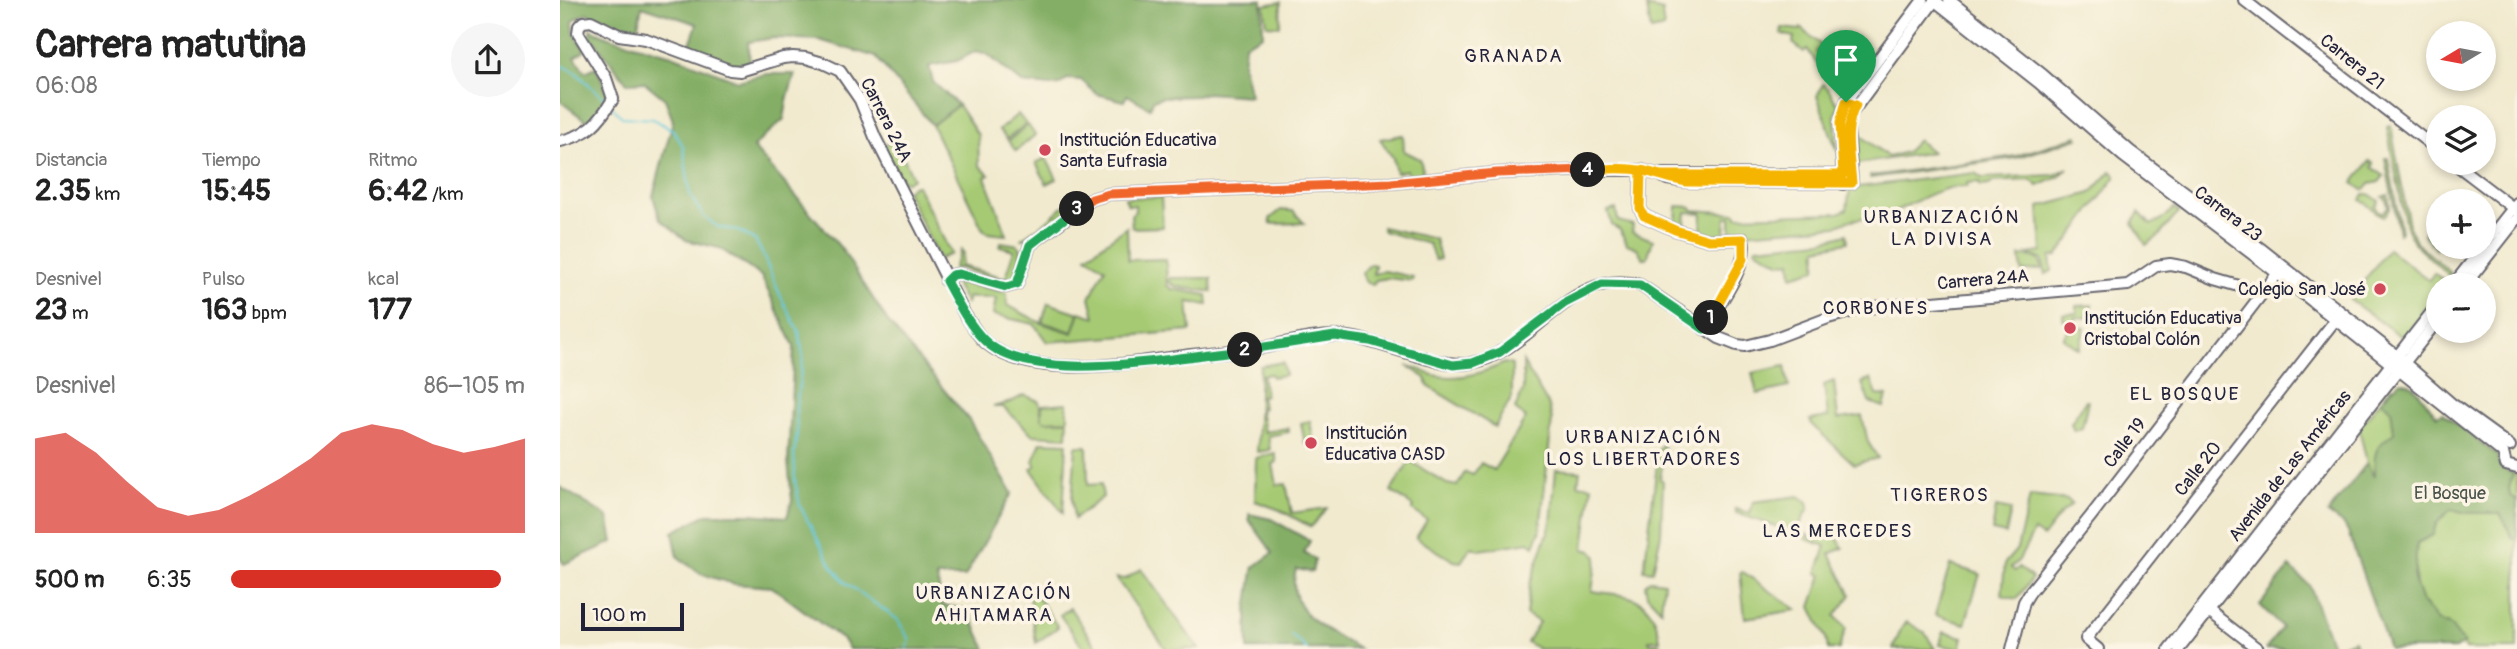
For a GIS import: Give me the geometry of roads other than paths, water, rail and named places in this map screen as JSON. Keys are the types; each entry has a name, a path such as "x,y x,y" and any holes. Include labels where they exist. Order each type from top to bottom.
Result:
{"street":[{"path":"946,281 952,275 959,274 1006,287 1017,284 1030,245 1081,206 1101,195 1391,183 1497,173 1641,170 1667,179 1687,182 1847,179 1851,103 1923,0"},
{"path":"1851,103 1935,0"},
{"name":"Carrera 23","path":"1935,0 2038,82 2123,156 2280,270 2336,319 2398,363"},
{"name":"Carrera 23","path":"1949,0 2043,75 2130,151 2398,363 2458,419 2512,447 2502,458 2506,466 2517,468"},
{"name":"Carrera 21","path":"2244,0 2426,141"},
{"name":"Carrera 24A","path":"560,141 573,139 591,130 614,99 606,78 578,33 583,22 592,22 620,35 657,43 730,70 740,71 793,57 823,63 840,71 860,100 875,137 965,315 985,341 1019,359 1044,365 1075,367 1251,349 1335,336 1380,343 1453,365 1473,363 1500,352 1565,303 1602,284 1640,285 1719,338 1745,346 1855,310 2128,285 2163,264 2186,267 2263,293"},
{"path":"1641,170 1640,208 1644,216 1675,230 1709,240 1743,239 1743,259 1734,280 1704,329"},
{"path":"2470,175 2516,210"},
{"path":"2496,232 2516,210"},
{"path":"2473,273 2516,210"},
{"path":"2462,273 2474,259"},
{"name":"Calle 19","path":"2012,649 2024,603 2030,592 2280,270"},
{"name":"Calle 20","path":"2098,649 2086,639 2336,319"},
{"name":"Avenida de Las Américas","path":"2179,649 2398,363 2426,322"},
{"name":"Avenida de Las Américas","path":"2169,649 2398,363 2426,333"},
{"path":"2209,611 2258,649"}],"waterway":[{"path":"560,65 574,71 606,100"},
{"path":"612,107 622,117 653,119 673,130 683,146 690,195 704,217 718,227 738,231 755,240 799,332 803,357 796,407 797,434 794,455 800,506 832,566 846,583 897,619 910,640 907,649"},
{"path":"1291,635 1307,649"}],"place":[{"name":"Institución Educativa Santa Eufrasia","path":"1045,150"},
{"name":"Colegio San José","path":"2380,289"},
{"name":"Institución Educativa Cristobal Colón","path":"2070,328"},
{"name":"Institución Educativa CASD","path":"1311,443"}],"district":[{"name":"GRANADA","path":"1514,56"},
{"name":"URBANIZACIÓN LA DIVISA","path":"1942,228"},
{"name":"CORBONES","path":"1876,308"},
{"name":"EL BOSQUE","path":"2185,394"},
{"name":"URBANIZACIÓN LOS LIBERTADORES","path":"1644,448"},
{"name":"TIGREROS","path":"1940,495"},
{"name":"LAS MERCEDES","path":"1838,531"},
{"name":"URBANIZACIÓN AHITAMARA","path":"994,604"}],"park label":[{"name":"El Bosque","path":"2450,493"}]}
